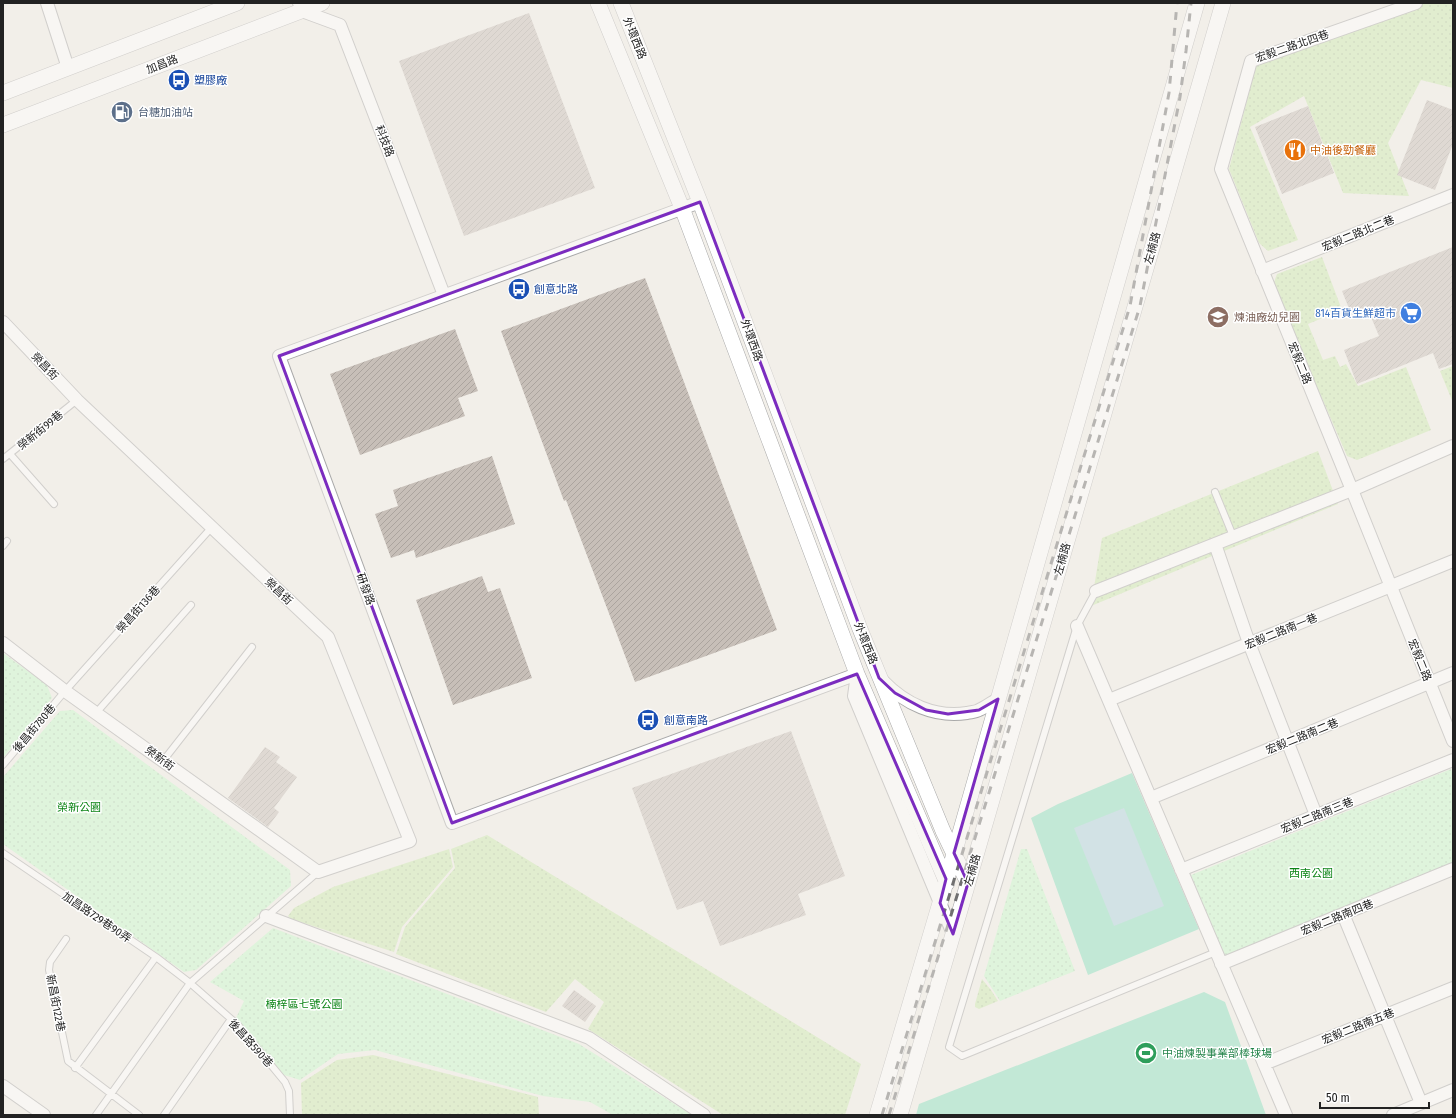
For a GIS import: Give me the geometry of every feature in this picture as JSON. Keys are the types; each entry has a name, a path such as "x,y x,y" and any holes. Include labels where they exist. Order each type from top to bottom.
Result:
{"street":[{"path":"47,3 68,68"},
{"path":"3,93 237,3"},
{"name":"加昌路","path":"3,125 301,7 322,3"},
{"name":"外環西路","path":"598,3 682,208 857,674 960,911"},
{"name":"外環西路","path":"621,3 700,202 860,629 943,831 968,883"},
{"name":"左楠路","path":"877,1115 940,903 1198,3"},
{"name":"左楠路","path":"900,1115 1223,3"},
{"name":"宏毅二路北四巷","path":"1221,169 1251,61 1416,3"},
{"name":"科技路","path":"301,7 340,25 444,295"},
{"name":"宏毅二路","path":"1221,169 1453,741"},
{"name":"宏毅二路北二巷","path":"1262,271 1453,195"},
{"path":"444,295 700,202"},
{"name":"研發路","path":"444,295 279,356 452,823 857,674"},
{"name":"榮昌街","path":"3,322 77,400 328,637 410,842 318,872"},
{"path":"1096,591 1352,490 1453,446"},
{"path":"1215,544 1249,643 1316,815"},
{"name":"宏毅二路南一巷","path":"1109,700 1453,561"},
{"path":"1077,626 1286,1115"},
{"name":"榮新街","path":"3,643 65,691 318,872"},
{"name":"宏毅二路南二巷","path":"1151,798 1453,673"},
{"name":"外環西路","path":"857,674 854,696 953,934"},
{"name":"外環西路","path":"880,678 895,693 913,704 926,710 948,714 979,710 998,698"},
{"name":"宏毅二路南三巷","path":"1181,870 1453,760"},
{"name":"宏毅二路南四巷","path":"1221,964 1453,869"},
{"path":"1343,914 1422,1103"},
{"path":"266,916 589,1038 704,1115"},
{"name":"宏毅二路南五巷","path":"1264,1064 1453,988"},
{"path":"3,1086 44,1115"},
{"path":"1392,1115 1453,1090"}],"lane":[{"name":"榮新街99巷","path":"3,459 77,400"},
{"path":"10,454 54,504"},
{"path":"1215,492 1233,536"},
{"name":"榮昌街136巷","path":"65,691 212,527"},
{"path":"1096,591 1077,626 949,1047 962,1056 1216,952"},
{"path":"96,713 191,605"},
{"path":"163,761 252,647"},
{"name":"後昌街780巷","path":"3,765 65,691"},
{"name":"加昌路729巷90弄","path":"3,853 156,957 190,983"},
{"path":"96,1115 190,983 318,872"},
{"name":"新昌街122巷","path":"66,939 50,962 49,970 66,1057 75,1068 139,1115"},
{"path":"75,1068 156,957"},
{"name":"後昌路590巷","path":"190,983 238,1025 285,1082 289,1091 290,1115"},
{"path":"164,1115 231,1019"}],"highlighted area":[{"path":"700,202 879,678 895,693 926,710 948,714 979,710 998,699 954,853 968,883 953,934 940,903 946,879 857,674 452,823 279,356"}],"green space":[{"path":"1414,3 1453,3 1453,88 1421,80 1388,143 1409,196 1343,193 1304,96 1250,127 1298,240 1268,251 1259,243 1229,169 1256,66"},
{"path":"1322,257 1342,310 1308,324 1323,360 1335,356 1340,367 1346,364 1358,386 1406,367 1431,430 1357,460 1347,456 1273,285 1277,274"},
{"path":"1453,366 1453,403 1440,371"},
{"path":"1318,451 1338,504 1091,606 1102,538"},
{"path":"3,653 47,685 52,698 3,758"},
{"name":"榮新公園","path":"73,710 290,870 291,886 196,970 184,972 3,844 3,777 60,711"},
{"name":"西南公園","path":"1451,769 1453,774 1453,863 1224,956 1191,875"},
{"path":"1132,773 1199,929 1088,975 1031,818 1058,804"},
{"path":"487,835 861,1064 845,1115 723,1115 588,1029 604,1002 575,979 546,1012 396,954 405,927 455,868 451,849"},
{"path":"449,849 453,867 402,927 394,952 291,919 288,916 294,908 333,887"},
{"path":"1021,849 1027,849 1075,971 1000,1001 984,976"},
{"name":"楠梓區七號公園","path":"273,928 579,1044 692,1115 613,1115 590,1102 543,1096 375,1050 338,1054 300,1080 284,1075 236,1018 244,1001 210,982"},
{"path":"982,979 998,1001 979,1009 975,1007 975,1004"},
{"name":"中油煉製事業部棒球場","path":"1204,992 1225,1002 1266,1115 916,1115 919,1104"},
{"path":"373,1055 538,1097 539,1115 302,1115 301,1083 337,1060"}],"water":[{"path":"1124,808 1164,906 1114,926 1074,828"}],"building":[{"path":"529,13 595,188 464,236 399,61"},
{"path":"1427,100 1453,110 1453,144 1435,190 1397,175"},
{"name":"中油後勁餐廳","path":"1308,106 1334,173 1282,194 1255,127"},
{"name":"814百貨生鮮超市","path":"1453,247 1453,364 1439,369 1433,353 1357,384 1344,350 1379,336 1368,310 1352,316 1342,291"},
{"path":"645,278 777,630 635,682 566,500 564,501 501,331"},
{"path":"455,329 478,391 458,398 465,416 360,455 330,374"},
{"path":"492,456 515,524 416,558 414,550 391,558 375,514 398,506 393,490"},
{"path":"482,576 488,592 500,588 532,678 453,705 416,600"},
{"path":"791,731 845,876 798,894 806,915 720,946 703,901 677,910 632,788"},
{"path":"265,747 280,757 276,762 297,777 274,808 279,812 268,827 228,798"},
{"path":"574,990 596,1006 585,1022 562,1006"}],"railway":[{"path":"882,1115 1130,306 1169,93 1177,3"},
{"path":"889,1115 1140,306 1180,97 1191,3"}],"place":[{"name":"塑膠廠","path":"179,80"},
{"name":"台糖加油站","path":"122,112"},
{"name":"中油後勁餐廳","path":"1295,150"},
{"name":"創意北路","path":"519,289"},
{"name":"814百貨生鮮超市","path":"1411,313"},
{"name":"煉油廠幼兒園","path":"1218,317"},
{"name":"創意南路","path":"648,720"},
{"name":"中油煉製事業部棒球場","path":"1146,1053"}]}
